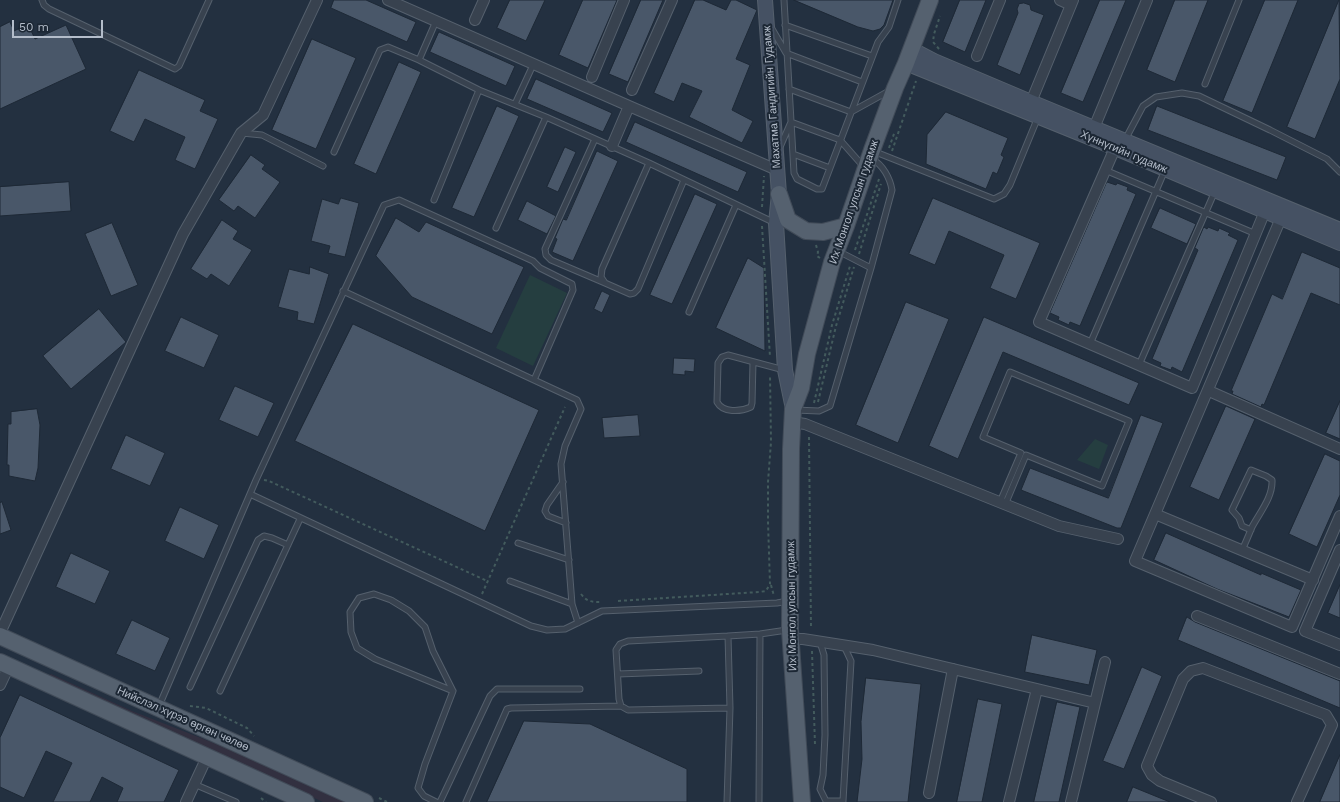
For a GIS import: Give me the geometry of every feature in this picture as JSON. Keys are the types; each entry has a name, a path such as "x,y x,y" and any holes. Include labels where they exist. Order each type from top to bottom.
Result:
{"main road":[{"name":"Махатма Гандигийн Гудамж","path":"765,0 779,194"},
{"name":"Их Монгол улсын гудамж","path":"793,414 801,388 823,293 837,250 895,88 930,0"},
{"name":"Хүннүгийн гудамж","path":"909,56 934,61 1094,128 1165,169 1340,243"},
{"name":"Хүннүгийн гудамж","path":"909,56 1038,116 1120,144 1340,230"},
{"name":"Их Монгол улсын гудамж","path":"779,194 776,224 785,370 793,414 791,449 790,634 802,802"},
{"path":"779,194 788,220 806,231 823,232 846,226"},
{"name":"Нийслэл хүрээ өргөн чөлөө","path":"0,634 19,645 365,802"},
{"path":"19,645 4,664 306,802"}],"street":[{"path":"0,634 183,234 241,133 263,115 316,0"},
{"path":"388,0 533,65 777,170"},
{"path":"475,20 484,0"},
{"path":"592,77 624,0"},
{"path":"632,90 672,0"},
{"path":"977,56 1000,0"},
{"path":"1031,102 1072,2 1060,0"},
{"path":"1094,128 1147,0"},
{"path":"612,146 629,106"},
{"path":"1120,144 1105,170 1039,322 1192,388 1265,212"},
{"path":"1281,218 1209,391 1135,561 1292,627 1340,516"},
{"path":"1209,391 1340,449"},
{"path":"793,414 805,424 1059,526 1118,540"},
{"path":"1155,514 1313,580"},
{"path":"1340,550 1305,631 1340,645"},
{"path":"1197,616 1340,674"},
{"path":"790,634 803,638 873,650 1095,703"},
{"path":"1071,802 1105,662"},
{"path":"0,685 4,664"},
{"path":"1211,802 1160,781 1152,775 1147,766 1183,679 1191,671 1203,668 1326,715 1332,725 1297,802"},
{"path":"930,793 953,669"},
{"path":"1009,802 1037,689"},
{"path":"186,802 207,757"}],"lane":[{"path":"42,0 44,5 49,9 175,68 179,66 209,0"},
{"path":"784,0 794,173 797,179 817,190 822,188 872,56 878,42 889,27 898,0"},
{"path":"1205,84 1239,0"},
{"path":"766,17 786,53 862,82"},
{"path":"419,60 436,21"},
{"path":"785,25 872,56"},
{"path":"334,152 377,55 380,50 388,47 419,60 479,90 612,146 776,224"},
{"path":"515,104 533,65"},
{"path":"789,89 851,112 895,88"},
{"path":"434,200 479,90"},
{"path":"1120,144 1143,106 1156,97 1182,93 1199,96 1270,130 1327,159 1340,172"},
{"path":"869,159 887,156 994,200 1004,194 1010,185 1038,116"},
{"path":"496,228 546,117"},
{"path":"776,156 791,122"},
{"path":"791,122 840,140 869,159 875,161 882,168 889,179 892,190 871,268 830,406 819,412 793,414"},
{"path":"241,133 262,135 324,166"},
{"path":"595,139 545,249 546,255 552,260 630,294 634,293 638,289 684,180"},
{"path":"793,154 830,168"},
{"path":"605,283 601,277 602,269 649,163"},
{"path":"1090,344 1165,169"},
{"path":"1105,170 1256,234"},
{"path":"1139,366 1216,190"},
{"path":"158,707 256,480 384,205 399,200 533,261 540,268 572,284 574,290 534,380"},
{"path":"689,312 736,205"},
{"path":"837,250 871,268"},
{"path":"343,291 577,400 581,409 565,446 561,464 572,604 578,622"},
{"path":"753,362 751,407 747,409 725,410 719,406 717,402 718,363 722,357 728,355 785,370"},
{"path":"1010,372 1129,421 1102,486 1026,454 1003,503 1021,452 983,437 1010,372"},
{"path":"1242,550 1266,503 1272,486 1272,480 1251,470 1232,510 1239,518 1242,526 1251,530"},
{"path":"563,482 547,505 545,511 548,516 566,523"},
{"path":"250,494 300,519 532,626 547,630 565,629 602,611 777,603 790,601"},
{"path":"220,691 300,519"},
{"path":"190,687 258,540 264,536 288,545"},
{"path":"518,543 569,560"},
{"path":"510,581 572,604"},
{"path":"436,802 424,796 418,788 425,764 453,691 433,650 425,627 409,611 391,600 374,594 359,598 350,612 350,632 357,648 375,659 453,691"},
{"path":"621,706 619,699 616,650 620,644 628,641 760,634 790,634"},
{"path":"759,802 760,634"},
{"path":"727,802 730,708 728,636"},
{"path":"820,641 824,655 823,775 820,789 826,801 843,801 851,661 844,645"},
{"path":"618,674 699,671"},
{"path":"440,802 490,696 498,689 580,689"},
{"path":"466,802 507,709 621,706 628,710 730,708"},
{"path":"194,784 236,802"}],"path":[{"path":"887,156 914,77 921,80"},
{"path":"618,601 759,592 766,591 770,584 768,482 771,442 770,366 761,217 763,163"},
{"path":"812,412 832,325 852,258 882,168"},
{"path":"481,594 565,407"},
{"path":"256,480 269,481 487,581"},
{"path":"580,591 581,595 591,602 603,602"}],"shaded area":[{"path":"51,674 132,711 247,756 347,802 323,802 49,677"}],"green space":[{"path":"530,275 567,293 533,366 496,348"},
{"path":"1095,439 1108,445 1099,469 1077,460"}],"building":[{"path":"334,0 366,0 416,22 407,42 331,8"},
{"path":"510,0 545,0 526,41 497,28"},
{"path":"583,0 617,0 588,68 559,55"},
{"path":"641,0 663,0 628,82 609,74"},
{"path":"695,0 703,0 726,10 731,0 736,0 757,10 736,59 750,65 732,110 753,121 742,143 689,117 702,91 682,83 674,102 654,93"},
{"path":"794,0 893,0 884,25 880,29 873,31 858,27"},
{"path":"960,0 986,0 965,52 943,42"},
{"path":"1100,0 1126,0 1083,102 1061,93"},
{"path":"1175,0 1208,0 1175,82 1147,70"},
{"path":"1265,0 1298,0 1252,113 1223,101"},
{"path":"1339,0 1340,79 1315,139 1287,127"},
{"path":"1024,3 1030,5 1031,10 1044,15 1020,75 997,65 1018,13 1017,9 1019,4"},
{"path":"10,22 14,31 28,24 35,39 66,25 86,69 0,109 0,27"},
{"path":"439,32 515,66 506,86 430,52"},
{"path":"312,39 356,58 316,149 272,130"},
{"path":"399,62 421,72 376,174 354,164"},
{"path":"139,70 205,100 200,111 218,119 195,169 175,160 185,137 145,119 134,142 110,131"},
{"path":"536,79 612,113 603,132 527,99"},
{"path":"497,106 519,116 474,217 452,208"},
{"path":"1157,106 1286,157 1277,180 1148,130"},
{"path":"946,112 1008,138 1001,155 1004,157 997,174 993,172 986,189 926,164 927,135"},
{"path":"635,122 747,172 738,192 626,142"},
{"path":"565,147 576,152 558,192 547,187"},
{"path":"597,151 618,161 573,261 552,252 557,239 555,238 563,219 566,220"},
{"path":"251,155 265,165 262,169 280,182 255,218 238,206 234,211 219,200"},
{"path":"69,182 71,211 0,216 0,187"},
{"path":"1107,182 1116,185 1117,183 1128,187 1127,190 1136,194 1080,326 1070,322 1069,325 1058,320 1059,317 1050,313"},
{"path":"695,194 717,204 672,304 650,295"},
{"path":"341,198 359,203 345,257 328,253 330,246 311,241 322,199 338,204"},
{"path":"933,198 1040,243 1016,299 990,288 1004,255 949,231 935,265 909,254"},
{"path":"527,201 556,216 547,234 518,220"},
{"path":"1160,208 1196,224 1187,244 1151,228"},
{"path":"396,218 419,232 426,222 524,267 492,334 412,297 376,256"},
{"path":"222,220 238,231 233,239 252,250 229,286 211,274 207,279 191,269"},
{"path":"112,223 138,285 111,296 85,234"},
{"path":"1204,227 1218,231 1219,228 1230,233 1228,235 1238,240 1182,372 1172,367 1171,370 1160,366 1161,363 1152,359 1198,250 1195,248"},
{"path":"1302,252 1340,268 1340,305 1311,293 1264,405 1262,404 1261,407 1232,394 1233,391 1231,391 1272,294 1282,299"},
{"path":"748,258 764,268 765,351 716,328"},
{"path":"310,267 329,274 314,324 297,320 298,312 278,307 289,269 309,274"},
{"path":"602,291 610,295 602,313 594,309"},
{"path":"906,302 949,319 898,443 856,425"},
{"path":"99,309 126,342 71,389 43,356"},
{"path":"181,317 219,335 204,368 165,351"},
{"path":"984,317 1139,383 1129,405 1003,352 958,459 929,446"},
{"path":"353,324 539,410 485,531 295,441"},
{"path":"674,358 695,359 694,372 685,371 685,375 673,374"},
{"path":"235,386 274,403 258,437 219,420"},
{"path":"1340,401 1340,439 1326,433"},
{"path":"1226,406 1255,419 1219,500 1190,487"},
{"path":"37,409 40,425 38,468 35,481 9,476 9,465 7,465 8,424 11,424 11,412"},
{"path":"638,415 640,436 604,438 602,418"},
{"path":"1141,415 1163,423 1121,528 1117,528 1021,490 1030,468 1108,498"},
{"path":"126,435 165,453 150,486 111,469"},
{"path":"1325,454 1340,461 1340,495 1317,547 1289,534"},
{"path":"2,502 11,530 0,534 0,503"},
{"path":"180,507 219,525 204,559 165,541"},
{"path":"1166,533 1261,575 1261,573 1301,590 1289,617 1217,589 1154,560"},
{"path":"71,553 110,571 95,604 56,587"},
{"path":"1340,585 1340,618 1328,613"},
{"path":"1187,617 1195,622 1340,681 1340,708 1178,640"},
{"path":"132,620 170,638 155,671 116,654"},
{"path":"1032,635 1097,650 1089,685 1025,672"},
{"path":"1142,667 1162,676 1124,769 1103,761"},
{"path":"866,678 921,684 908,802 857,802 862,759 861,722"},
{"path":"20,695 179,770 164,802 117,802 123,788 102,777 90,802 53,802 72,763 46,751 24,798 0,787 0,738"},
{"path":"978,699 1002,704 982,802 957,802"},
{"path":"1057,702 1080,707 1059,802 1034,802"},
{"path":"524,721 590,724 687,769 687,802 487,802"},
{"path":"1340,755 1340,802 1320,802"},
{"path":"1133,787 1170,802 1127,802"}]}
